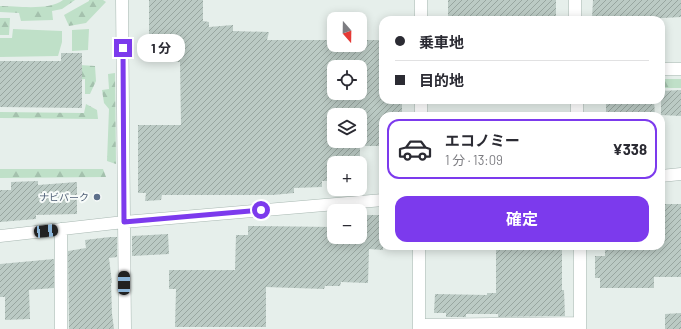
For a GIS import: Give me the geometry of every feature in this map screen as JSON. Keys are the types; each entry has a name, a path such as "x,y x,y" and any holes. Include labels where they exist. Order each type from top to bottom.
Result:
{"street":[{"path":"122,0 125,329"},
{"path":"421,0 421,16"},
{"path":"575,0 575,16"},
{"path":"665,69 681,69"},
{"path":"665,176 681,174"},
{"path":"0,236 124,222 379,200"},
{"path":"61,229 61,329"},
{"path":"419,250 419,327 580,326 580,250"}],"green space":[{"path":"63,0 75,0 62,9 52,11 53,20 21,21 19,13 0,12 0,6 41,7 50,6"},
{"path":"89,0 103,0 106,2 86,23 69,26 64,15"},
{"path":"0,18 10,18 9,35 0,35"},
{"path":"13,29 62,31 62,42 58,56 0,57 0,38 12,38"},
{"path":"89,29 88,50 72,51 72,30"},
{"path":"80,65 95,66 96,81 90,94 85,94 85,79 77,80"},
{"path":"115,73 116,164 107,161 109,109 104,103 102,90 109,89 108,74"},
{"path":"665,79 681,79 681,88 665,88"},
{"path":"86,104 97,110 98,119 0,118 0,112 84,113"},
{"path":"0,169 103,169 106,177 0,178"}],"building":[{"path":"149,0 203,0 203,21 209,22 209,27 233,25 233,31 269,32 267,40 327,40 327,52 367,52 367,40 379,40 379,104 402,104 402,112 379,112 379,146 367,146 367,108 327,108 327,148 360,148 360,156 327,156 327,181 322,181 322,187 294,188 294,193 273,195 162,195 161,200 145,201 146,193 138,193 138,125 181,125 180,62 149,62"},
{"path":"448,0 556,0 556,16 448,16"},
{"path":"593,0 681,0 681,17 592,16"},
{"path":"61,53 82,53 82,108 0,107 0,61 61,61"},
{"path":"681,90 681,116 665,115 665,112 661,112 661,104 665,104 665,91"},
{"path":"606,104 654,104 655,112 606,112"},
{"path":"38,181 38,185 77,182 77,214 36,215 36,219 0,222 0,190 11,190 11,182"},
{"path":"665,204 681,204 681,277 654,277 654,288 600,288 600,278 595,278 595,256 605,256 605,250 665,250"},
{"path":"367,215 379,215 379,250 369,249 368,283 341,282 340,286 325,286 324,289 266,287 266,327 175,327 176,289 169,289 169,270 235,270 236,235 248,235 248,226 327,227 327,244 367,244"},
{"path":"168,234 169,254 132,256 132,236"},
{"path":"117,237 117,257 109,258 112,283 112,314 114,329 69,329 68,251 86,248 85,240"},
{"path":"496,250 562,250 562,290 564,290 565,316 498,317 498,314 466,314 466,317 446,317 446,313 434,313 435,294 487,295 487,293 496,293"},
{"path":"54,259 54,288 29,290 30,319 5,320 5,297 0,297 0,264"},
{"path":"681,313 681,329 665,329 665,314"}],"place":[{"name":"ナビパーク","path":"97,197"}],"route":[{"path":"123,48 124,222 261,210"}]}
